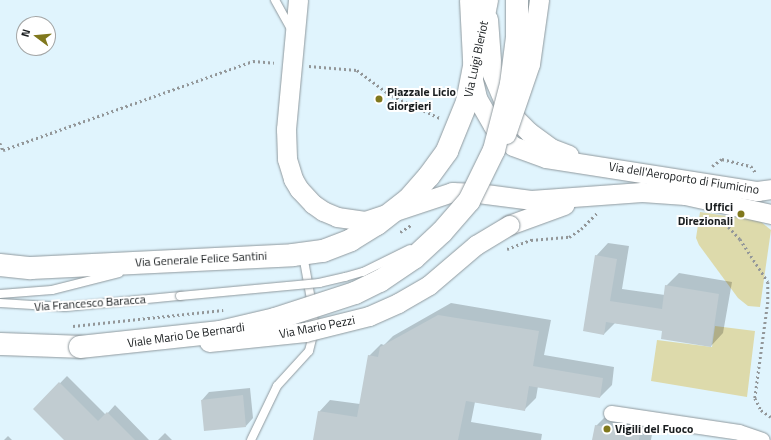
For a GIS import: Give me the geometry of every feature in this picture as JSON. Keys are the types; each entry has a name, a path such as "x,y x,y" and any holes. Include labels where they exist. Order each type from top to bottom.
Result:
{"main road":[{"path":"480,181 494,150 510,90 517,37 517,0"},
{"name":"Via Luigi Bleriot","path":"392,213 418,191 439,164 459,125 473,80 481,2"},
{"name":"Viale Mario De Bernardi","path":"0,344 80,347 220,332 289,316 343,298 380,281 414,258 446,227 469,201 480,181"},
{"name":"Via Generale Felice Santini","path":"0,266 31,268 303,254 340,244 392,213"}],"street":[{"path":"480,181 503,139 523,90 530,64 539,0"},
{"path":"481,2 492,74 507,110 529,132 551,148 596,164"},
{"path":"294,5 294,36 286,146 290,169 300,189 313,204 337,217 365,220 392,213 452,192 478,193 530,200 617,193"},
{"path":"473,80 486,116 500,135 513,146 546,158 596,164"},
{"name":"Via dell'Aeroporto di Fiumicino","path":"596,164 707,175 757,191 767,183"},
{"name":"Via dell'Aeroporto di Fiumicino","path":"617,193 685,195 771,214"},
{"name":"Via Mario Pezzi","path":"80,347 233,340 305,332 356,320 388,308 419,292 450,269 476,245 509,225 556,207 617,193"},
{"path":"611,413 726,430 762,440"}],"lane":[{"path":"275,0 294,36"},
{"name":"Via Francesco Baracca","path":"0,303 65,307 319,283 363,272 422,241 446,223 469,201"},
{"path":"251,440 277,386 309,351 313,340 314,319 303,254"},
{"path":"0,294 52,290 119,272 206,260"},
{"path":"0,344 3,348 24,352 95,352 314,319"}],"path":[{"path":"0,143 3,150 253,61 357,70 374,85 410,106 459,125"},
{"path":"707,175 722,159 751,166 767,183"},
{"path":"719,219 740,239 768,282 768,302 755,398 761,410 771,417"}],"shaded area":[{"path":"0,0 771,0 771,440 0,440"},
{"path":"700,212 760,221 771,230 760,307 748,306 738,298 699,245 696,238"},
{"path":"715,326 755,331 747,397 651,381 657,340 712,347"}],"building":[{"path":"595,255 617,259 610,301 662,309 665,285 719,294 711,347 661,339 662,331 606,322 604,335 583,331"},
{"path":"438,315 539,331 533,366 603,378 600,398 529,386 525,411 466,401 458,440 313,440 318,411 357,417 368,355 378,357 380,347"},
{"path":"59,382 98,421 107,412 135,440 64,440 33,409"},
{"path":"243,395 246,427 204,431 201,400"},
{"name":"Vigili del Fuoco","path":"595,425 640,433 639,440 592,440"}],"place":[{"name":"Piazzale Licio Giorgieri","path":"379,99"},
{"name":"Uffici Direzionali","path":"741,214"},
{"name":"Vigili del Fuoco","path":"607,429"}]}
